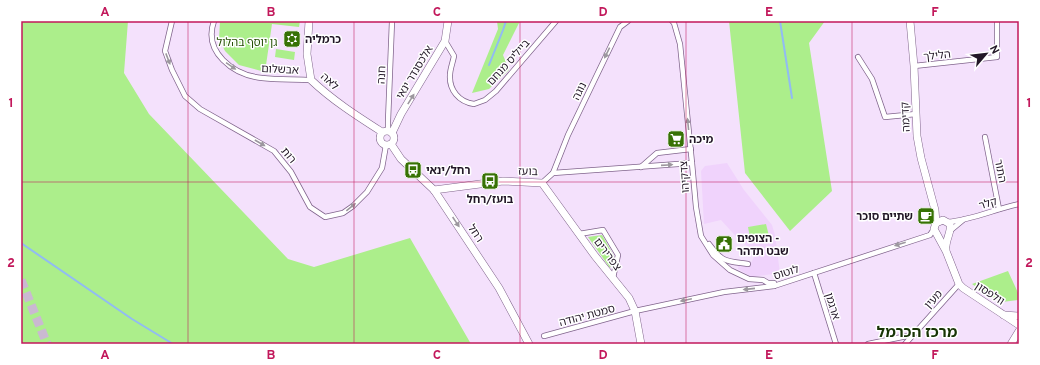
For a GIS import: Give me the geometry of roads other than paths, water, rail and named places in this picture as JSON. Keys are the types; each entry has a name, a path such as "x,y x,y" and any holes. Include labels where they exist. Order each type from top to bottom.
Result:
{"street":[{"name":"רות","path":"172,21 165,51 172,70 185,96 200,109 274,151 291,172 310,207 325,218 343,213 353,206 367,192 382,168 389,145"},
{"name":"אבשלום","path":"214,21 212,42 218,55 232,67 248,75 261,78 311,80"},
{"name":"לאה","path":"309,21 307,54 311,80 337,102 388,132"},
{"name":"חנה","path":"388,132 392,21"},
{"name":"אלכסנדר ינאי","path":"388,132 401,114 445,42 448,21"},
{"name":"בייליס מנחם","path":"445,42 454,56 450,76 452,90 461,99 474,104 485,100 496,91 556,21"},
{"name":"נוגה","path":"553,173 568,135 620,27 628,21"},
{"name":"קדימה","path":"910,21 914,66 917,136 921,158 935,210 936,229"},
{"name":"הלילך","path":"914,66 998,57 997,21"},
{"name":"צדקיהו","path":"673,22 680,44 696,207 701,236 713,255 730,270 749,279 763,280 768,283 774,283 774,286"},
{"path":"858,57 872,79 885,117 916,114"},
{"path":"388,132 394,140 389,145"},
{"name":"רחל","path":"388,132 380,136 380,141 389,145 401,159 434,190 499,288 529,344"},
{"name":"התור","path":"985,138 998,209"},
{"path":"641,167 657,153 691,149"},
{"name":"בועז","path":"434,190 503,181 542,184 553,173 692,163"},
{"name":"צפרירים","path":"542,184 612,278 629,298 635,311 641,344"},
{"name":"קלר","path":"945,221 963,220 1019,204"},
{"name":"קדימה","path":"935,210 945,221"},
{"name":"קלר","path":"949,232 963,220"},
{"path":"945,221 951,227 949,232 942,236 936,229 945,221"},
{"name":"וולפסון","path":"936,229 958,284 1019,325"},
{"name":"לוטוס","path":"635,311 724,292 774,286 930,235 936,229"},
{"path":"579,234 603,230 618,255 612,278"},
{"path":"700,232 716,253 725,260 748,264"},
{"name":"וולפסון","path":"946,251 945,245 949,232"},
{"path":"736,262 736,270"},
{"name":"ארגמן","path":"814,273 836,344"},
{"name":"מעין","path":"904,344 958,284"},
{"name":"סמטת יהודה","path":"544,336 635,311"},
{"path":"1004,314 1019,316"},
{"path":"1011,344 1019,330"},
{"path":"868,344 912,335"}],"waterway":[{"path":"489,65 506,21"},
{"path":"780,21 792,98"},
{"path":"21,243 132,319 173,344"}],"tunnel":[{"path":"21,280 47,344"}],"place":[{"name":"כרמליה","path":"292,39"},
{"name":"מיכה","path":"676,139"},
{"name":"רחל/ינאי","path":"413,170"},
{"name":"בועז/רחל","path":"490,181"},
{"name":"שתיים סוכר","path":"926,216"},
{"name":"הצופים - שבט תדהר","path":"724,244"}],"district":[{"name":"מרכז הכרמל","path":"917,332"}],"park label":[{"name":"גן יוסף בהלול","path":"247,42"}]}
